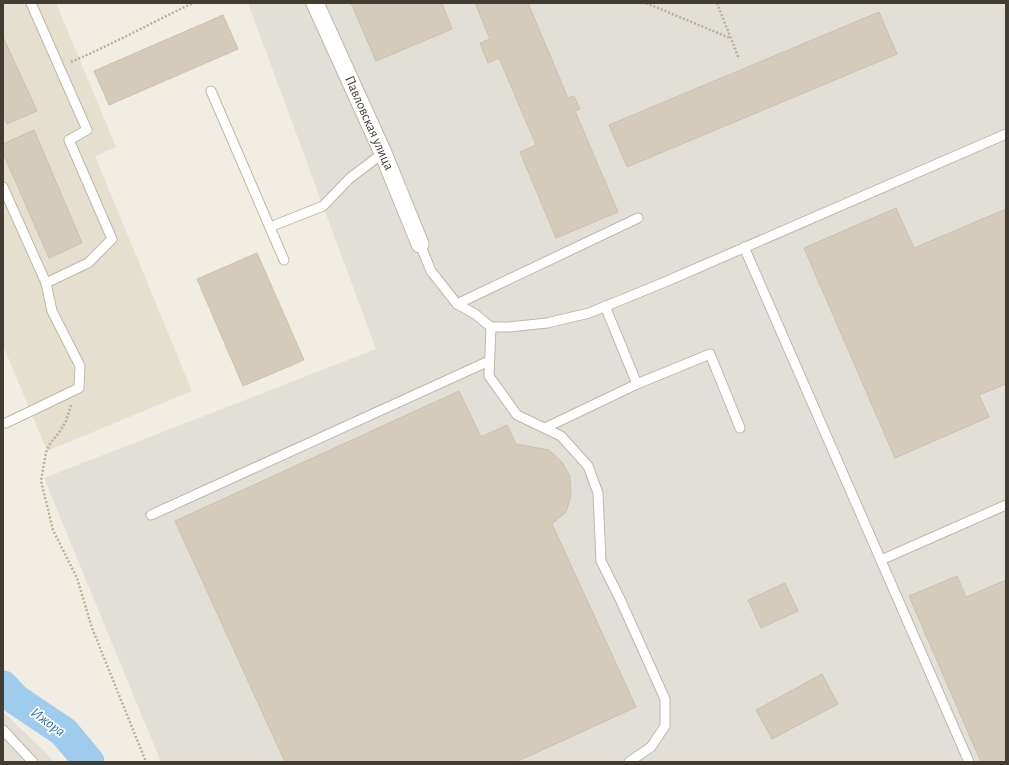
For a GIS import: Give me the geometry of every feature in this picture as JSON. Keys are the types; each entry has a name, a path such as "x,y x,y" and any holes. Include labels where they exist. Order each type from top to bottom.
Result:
{"street":[{"name":"Павловская улица","path":"315,3 383,153 420,244"}],"lane":[{"path":"31,3 87,130 69,140 112,239 88,263 46,283"},
{"path":"211,91 284,260"},
{"path":"420,244 432,271 457,304 475,314 491,327 509,327 547,323 589,313 665,282 1006,134"},
{"path":"270,227 323,206 350,178 383,153"},
{"path":"3,187 46,283 52,311 80,366 79,388 6,423"},
{"path":"457,304 638,218"},
{"path":"744,247 969,762"},
{"path":"605,306 637,384"},
{"path":"491,327 489,376 517,415 561,436 588,466 598,494 601,561 620,598 665,699 665,726 651,746 629,762"},
{"path":"545,428 637,384 710,354 740,428"},
{"path":"151,515 489,361"},
{"path":"881,560 1006,505"},
{"path":"3,730 33,762"}],"path":[{"path":"59,67 118,41 194,3"},
{"path":"646,3 730,38"},
{"path":"717,3 739,59"},
{"path":"73,391 70,410 66,422 51,442 46,452 41,481 54,530 76,578 92,628 146,762"}],"shaded area":[{"path":"3,3 56,3 116,147 95,156 192,391 47,451 3,345"},
{"path":"248,3 1006,3 1006,762 161,762 44,478 376,349"},
{"path":"3,712 42,749 54,762 3,762"}],"building":[{"path":"351,3 442,3 452,29 376,61"},
{"path":"475,3 528,3 568,98 574,96 580,109 575,111 618,212 556,238 520,152 536,145 499,58 488,63 480,43 490,39"},
{"path":"879,12 897,54 627,167 609,125"},
{"path":"223,15 238,49 109,105 94,71"},
{"path":"3,37 37,111 7,124 3,115"},
{"path":"34,130 82,243 49,258 3,153 3,144"},
{"path":"896,208 914,248 1006,209 1006,384 979,395 989,417 895,458 804,248"},
{"path":"257,253 304,360 243,386 197,279"},
{"path":"459,391 481,437 507,425 516,444 549,450 562,462 570,476 571,496 566,512 552,524 636,707 516,762 285,762 175,521"},
{"path":"957,576 966,597 1006,580 1006,762 981,762 909,596"},
{"path":"785,583 798,611 761,628 748,600"},
{"path":"822,674 838,704 772,739 756,710"}],"waterway":[{"name":"Ижора","path":"3,686 15,699 64,732 89,762"}]}
